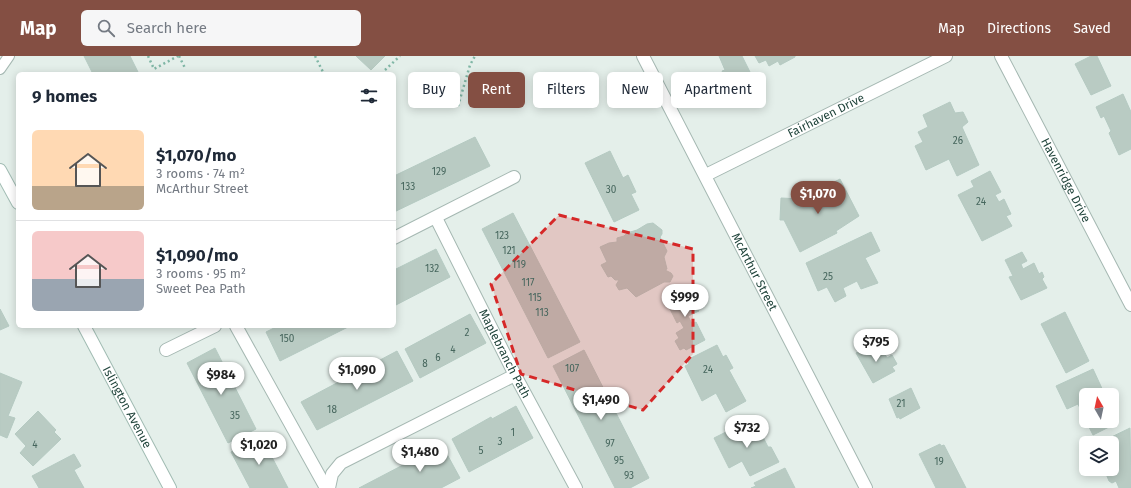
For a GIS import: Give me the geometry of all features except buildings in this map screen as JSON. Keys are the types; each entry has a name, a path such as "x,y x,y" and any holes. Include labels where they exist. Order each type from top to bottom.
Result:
{"street":[{"name":"McArthur Street","path":"643,56 706,175 866,488"},
{"name":"Fairhaven Drive","path":"706,175 946,56"},
{"name":"Havenridge Drive","path":"1001,56 1131,305"},
{"path":"0,170 16,199"},
{"path":"396,237 514,177"},
{"name":"Maplebranch Path","path":"436,218 515,375 576,488"},
{"name":"Islington Avenue","path":"85,328 170,488"},
{"path":"166,350 211,328"},
{"path":"237,328 328,488"},
{"path":"328,488 332,474 341,463 515,375"}],"lane":[{"path":"0,69 10,56"}],"path":[{"path":"148,56 154,69 178,56 185,68"},
{"path":"315,56 323,72"},
{"path":"385,70 400,56"},
{"path":"460,99 470,65 475,56"}],"highlighted area":[{"path":"559,215 693,249 693,354 643,410 521,374 491,284"}]}
